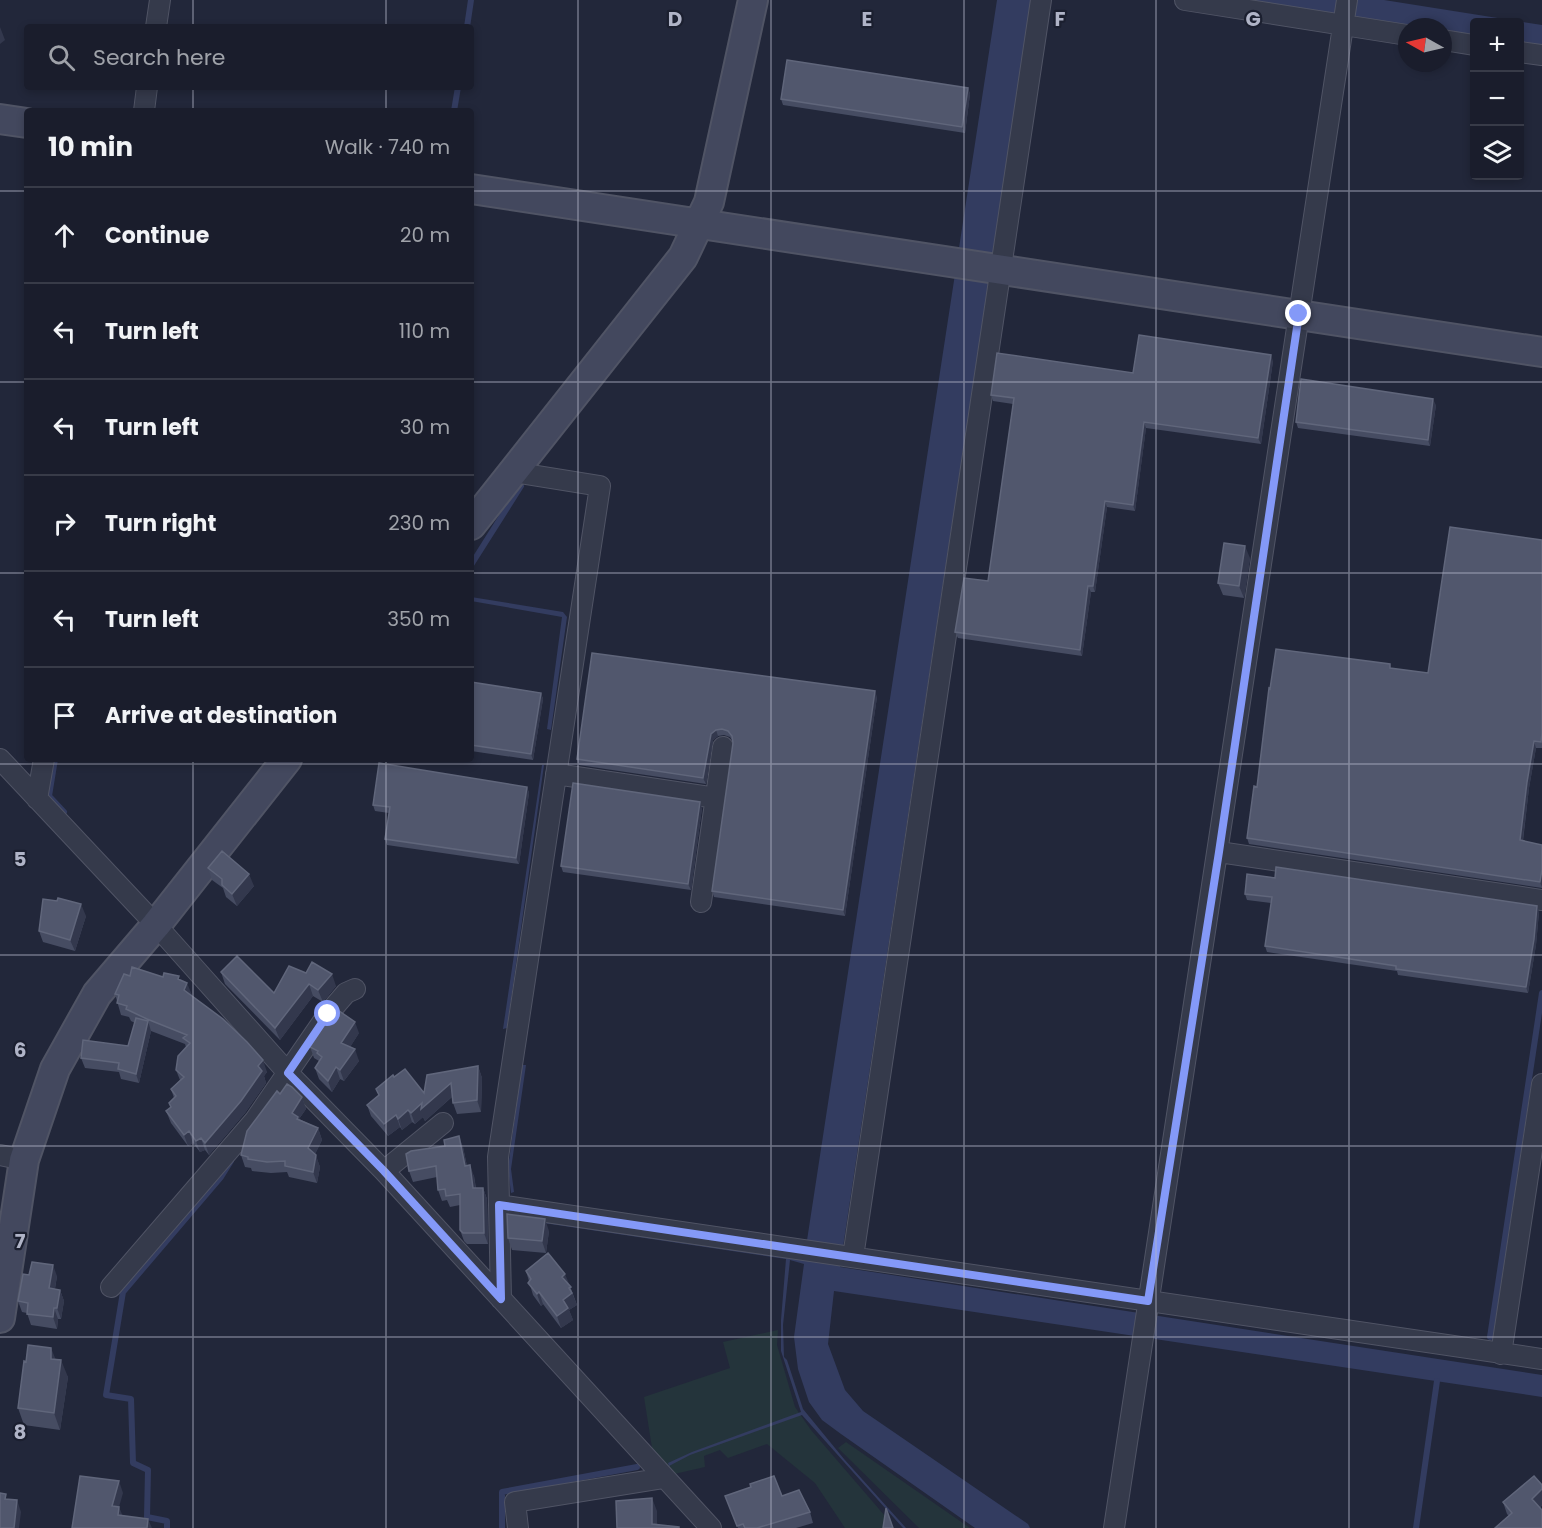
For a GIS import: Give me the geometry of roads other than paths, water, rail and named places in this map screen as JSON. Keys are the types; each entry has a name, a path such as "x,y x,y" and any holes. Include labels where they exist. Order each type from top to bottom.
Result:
{"street":[{"path":"156,24 160,0"},
{"path":"475,515 513,472 683,257 709,202 753,0"},
{"path":"853,1257 997,268 1041,0"},
{"path":"1185,0 1398,34"},
{"path":"1114,1528 1219,852 1347,0"},
{"path":"1452,41 1470,44"},
{"path":"1524,53 1542,55"},
{"path":"144,108 147,90"},
{"path":"0,119 24,123"},
{"path":"474,189 1542,352"},
{"path":"501,1299 498,1157 600,486 513,472"},
{"path":"701,902 723,747"},
{"path":"0,759 156,924 288,1073 384,1171 711,1528"},
{"path":"37,799 43,762"},
{"path":"0,1318 12,1157 55,1069 97,994 156,924 285,762"},
{"path":"556,774 716,798"},
{"path":"1219,852 1542,900"},
{"path":"111,1287 255,1120 328,1014 346,993 355,989"},
{"path":"1501,1353 1542,1084"},
{"path":"384,1171 443,1122"},
{"path":"499,1205 1542,1359"},
{"path":"519,1528 515,1502 663,1478"}],"water":[{"path":"997,0 1031,0 840,1267 1542,1375 1542,1397 834,1291 828,1344 845,1390 863,1411 1028,1524 1030,1528 975,1528 822,1420 809,1402 798,1369 794,1337 804,1264 790,1260 783,1325 784,1357 803,1409 906,1528 903,1528 802,1415 690,1455 669,1466 668,1463 692,1452 801,1412 781,1351 786,1259 510,1218 510,1211 804,1260"},
{"path":"1246,0 1384,0 1498,18 1470,18 1470,34 1452,31 1452,18 1398,18 1398,23"},
{"path":"1524,22 1542,25 1542,46 1524,43"},
{"path":"474,597 563,612 567,617 551,730 547,729 562,617 474,602"},
{"path":"542,765 544,765 507,1028 503,1029"},
{"path":"522,1065 526,1065 511,1169 514,1192 511,1193 508,1168"}],"waterway":[{"path":"467,24 471,0"},
{"path":"454,108 458,90"},
{"path":"474,560 521,486"},
{"path":"55,762 49,796 64,812"},
{"path":"1490,1337 1542,993"},
{"path":"167,1528 167,1521 147,1517 148,1470 133,1463 131,1399 106,1395 123,1292 221,1177 231,1161"},
{"path":"1416,1528 1437,1381"},
{"path":"502,1528 502,1492 637,1467"}]}
